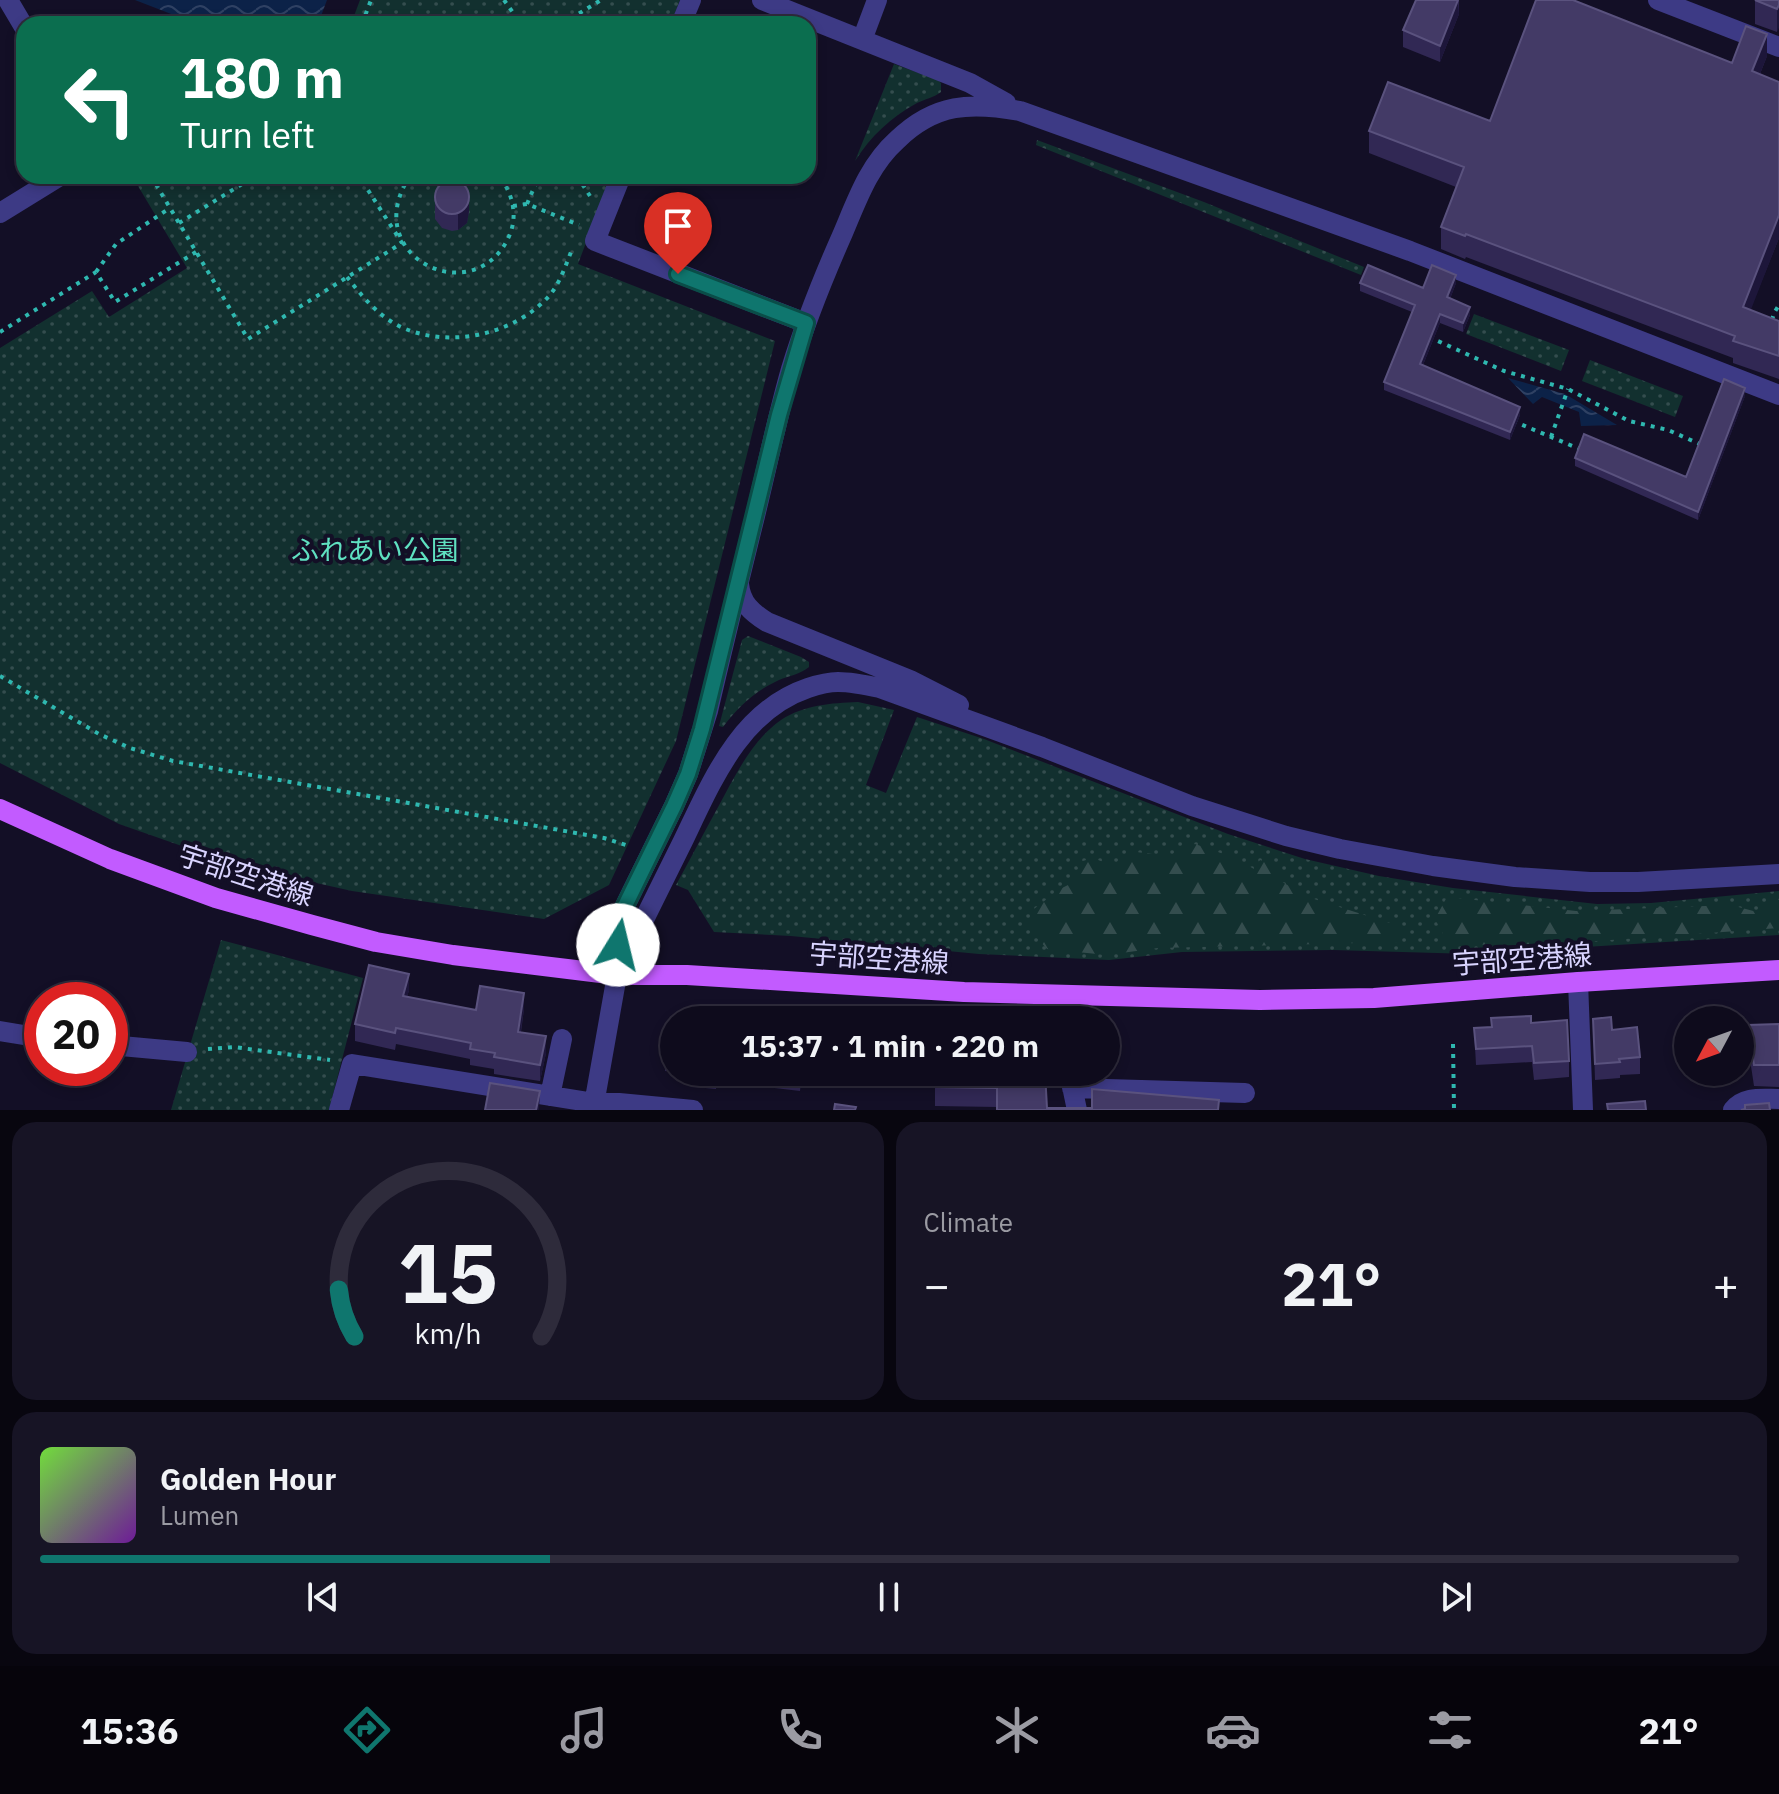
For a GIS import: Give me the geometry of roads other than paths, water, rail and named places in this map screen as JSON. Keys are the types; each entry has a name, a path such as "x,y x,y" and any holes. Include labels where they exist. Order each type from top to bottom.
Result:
{"main road":[{"name":"宇部空港線","path":"0,809 110,859 216,898 312,925 392,945 617,975 687,975 964,992 1260,1000 1374,998 1779,970"}],"street":[{"path":"762,0 802,16"},
{"path":"862,40 877,0"},
{"path":"1658,0 1779,47"},
{"path":"816,22 970,83 1020,111"},
{"path":"594,1106 617,975 620,916 688,774 708,711 779,415 806,323 872,169 898,138 917,123 962,106 989,105 1020,111 1410,251 1779,395"},
{"path":"0,213 47,184"},
{"path":"618,184 595,241 806,323"},
{"path":"739,584 745,605 767,622 910,680 1042,747"},
{"path":"617,975 696,814 737,741 767,709 783,698 820,684 835,682 880,688 1192,806 1286,836 1340,849 1515,877 1590,882 1779,874"},
{"path":"1578,982 1583,1110"},
{"path":"1072,996 1072,1006"},
{"path":"0,1031 24,1035"},
{"path":"550,1096 562,1039"},
{"path":"128,1047 187,1052"},
{"path":"339,1110 352,1064 594,1106 619,1103 693,1110"},
{"path":"1120,1084 1245,1093"},
{"path":"1072,1086 1077,1110"},
{"path":"1733,1110 1744,1100 1779,1099"}],"water":[{"path":"135,0 327,0 321,16 176,16"},
{"path":"1508,378 1565,394 1617,425 1581,426 1579,412 1542,397 1533,404"}],"park label":[{"name":"ふれあい公園","path":"375,550"}]}
